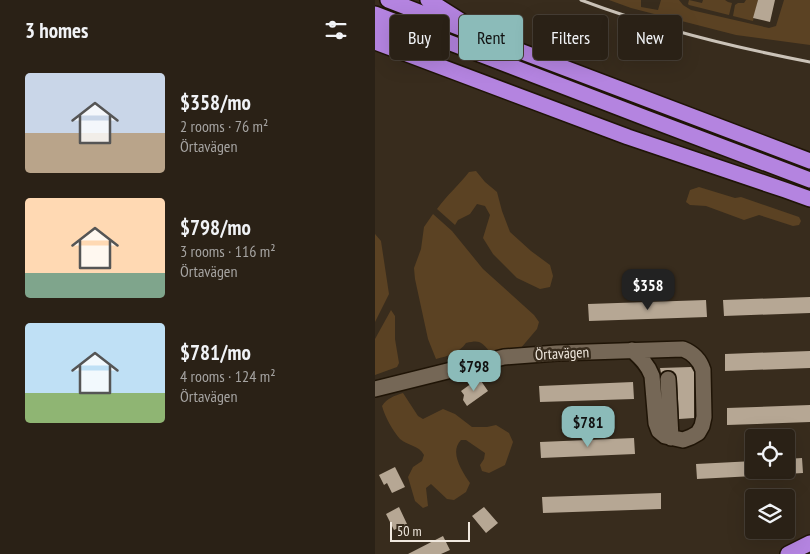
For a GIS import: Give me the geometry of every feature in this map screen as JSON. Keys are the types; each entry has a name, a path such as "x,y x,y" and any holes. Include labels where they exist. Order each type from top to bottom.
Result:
{"highway":[{"path":"388,0 459,28"},
{"path":"428,0 459,19"},
{"path":"375,14 810,180"},
{"path":"375,28 505,64"},
{"path":"375,42 628,137 810,199"},
{"path":"523,52 810,161"},
{"path":"375,53 442,68"},
{"path":"739,134 810,154"},
{"path":"788,554 810,543"}],"street":[{"name":"Örtavägen","path":"375,389 504,357 557,352 683,349 690,352 696,358 703,370 704,417 702,426 691,437 683,440 671,438"},
{"path":"632,350 650,369 656,423 659,431 671,438 668,378"}],"shaded area":[{"path":"609,0 641,0 641,7 658,10 661,0 679,0 691,10 769,28 776,26 784,0 810,0 810,45 736,35 682,21 682,15 658,15"},
{"path":"689,0 702,3 703,0 725,0 732,3 729,15 689,5"},
{"path":"746,0 758,0 753,21 733,16 735,5 744,3"},
{"path":"476,171 497,192 510,232 550,265 553,276 550,287 540,289 517,278 493,254 483,238 490,215 485,206 477,204 470,214 458,220 455,225 437,209 469,172"},
{"path":"699,187 735,198 741,197 799,217 801,221 799,225 793,226 759,215 744,220 706,206 690,205 686,202 690,190"},
{"path":"433,214 452,231 483,269 534,315 539,322 537,329 520,349 489,351 482,343 474,342 466,343 453,354 436,359 428,339 414,268 421,249 424,227"},
{"path":"375,234 381,241 389,294 375,322"},
{"path":"391,310 395,316 395,339 399,363 397,367 375,375 375,339"},
{"path":"403,393 418,416 423,419 443,409 455,414 472,427 496,425 509,433 513,442 505,465 489,473 482,471 480,465 485,453 466,440 461,440 456,450 456,456 460,467 470,483 466,492 454,500 447,499 431,484 426,488 428,506 423,508 415,501 408,477 413,467 422,461 424,455 416,447 400,439 389,424 382,406 388,399"}],"building":[{"path":"758,0 775,0 770,22 753,18"},
{"path":"810,297 810,313 724,316 723,300"},
{"path":"706,300 707,317 589,321 588,304"},
{"path":"810,351 810,368 725,371 725,354"},
{"path":"691,367 694,372 694,418 679,419 676,374 668,370 661,373 660,368"},
{"path":"479,378 488,391 467,406 461,391"},
{"path":"633,382 634,399 540,402 539,386"},
{"path":"810,405 810,422 727,425 727,408"},
{"path":"634,438 635,454 541,458 540,442"},
{"path":"795,458 802,458 803,473 795,473"},
{"path":"745,461 745,476 697,479 696,464"},
{"path":"395,467 405,487 392,493 387,483 384,485 379,475"},
{"path":"661,493 661,509 543,513 542,497"},
{"path":"399,507 407,524 394,530 386,514"},
{"path":"484,507 498,523 486,533 472,516"},
{"path":"443,536 450,550 441,554 408,554"}],"railway":[{"path":"581,0 694,36 810,62"}]}
